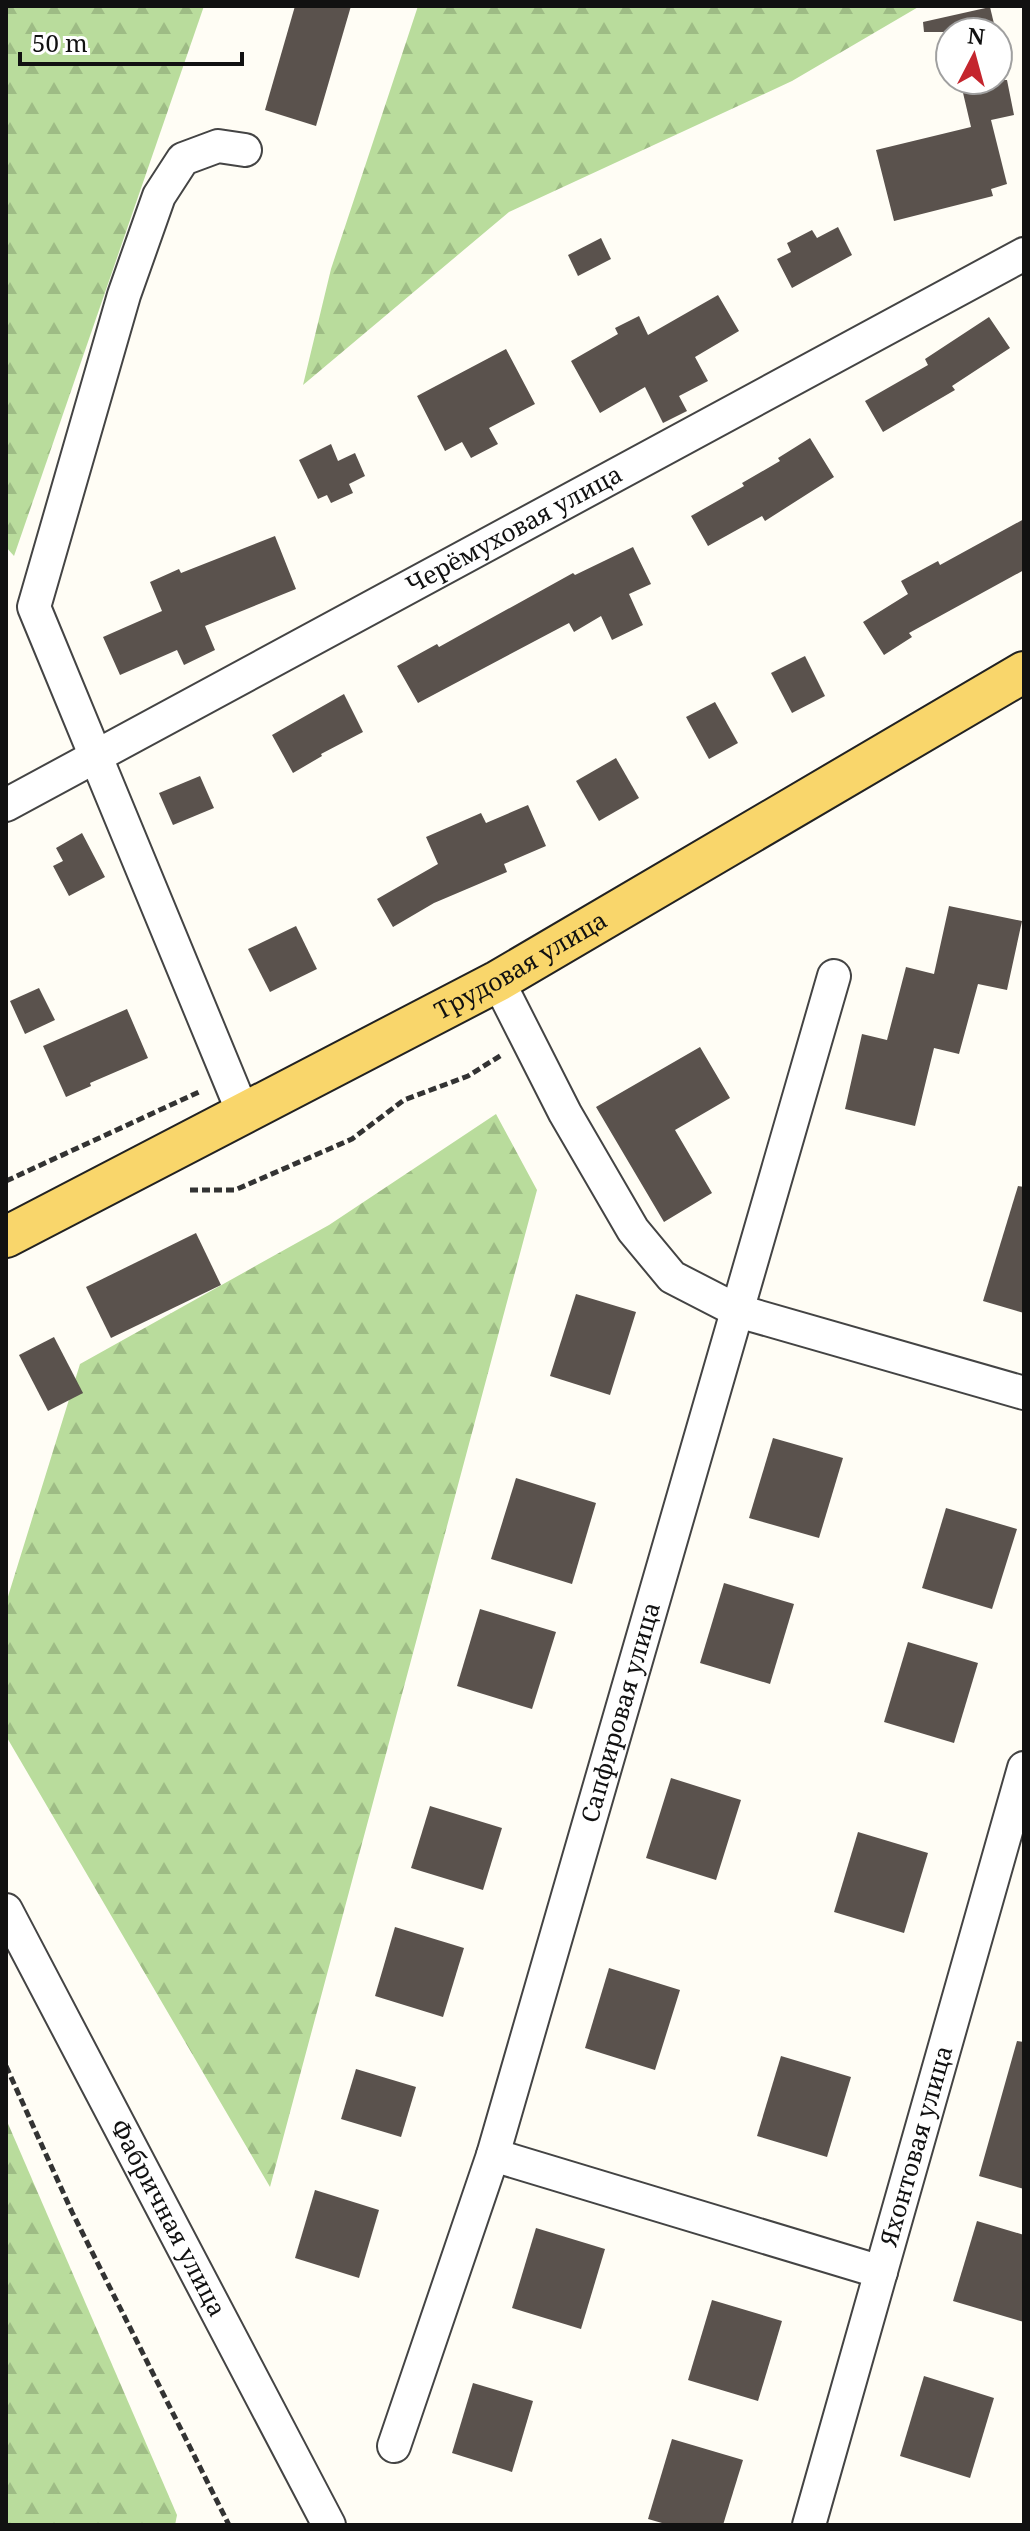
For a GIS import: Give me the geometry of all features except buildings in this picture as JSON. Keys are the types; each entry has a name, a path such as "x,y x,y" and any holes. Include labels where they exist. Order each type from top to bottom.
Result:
{"main road":[{"name":"Трудовая улица","path":"6,1237 498,981 1024,672"}],"street":[{"path":"244,1115 34,607 124,295 159,196 183,159 218,146 245,150"},
{"name":"Черёмуховая улица","path":"6,805 1024,254"},
{"name":"Сапфировая улица","path":"394,2446 493,2155 834,976"},
{"path":"498,981 565,1113 633,1230 672,1277 738,1311 1024,1393"},
{"name":"Яхонтовая улица","path":"809,2525 1024,1768"},
{"name":"Фабричная улица","path":"6,1910 329,2525"},
{"path":"493,2155 881,2272"}],"path":[{"path":"190,1190 235,1190 352,1139 404,1100 468,1076 528,1039"},
{"path":"6,1181 228,1079"},
{"path":"6,2066 72,2212 229,2525"}],"green space":[{"path":"6,6 204,6 14,556 6,547"},
{"path":"418,6 920,6 792,81 509,212 303,385 331,269"},
{"path":"496,1114 537,1190 270,2187 6,1736 6,1603 80,1364 329,1225"},
{"path":"6,2119 177,2515 175,2525 6,2525"}]}
